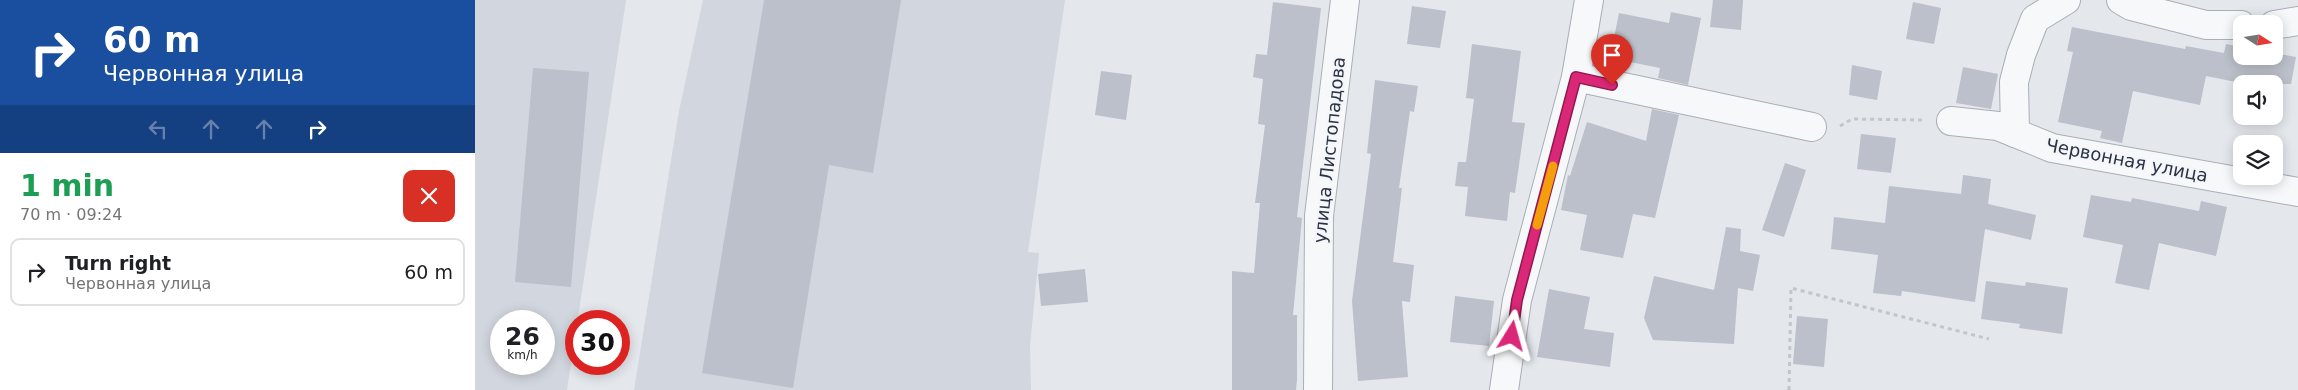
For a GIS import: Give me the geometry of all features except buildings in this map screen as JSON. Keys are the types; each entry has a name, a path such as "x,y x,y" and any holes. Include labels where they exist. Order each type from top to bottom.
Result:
{"street":[{"name":"улица Листопадова","path":"1318,390 1319,216 1345,0"},
{"path":"1504,390 1517,300 1576,77 1589,0"},
{"path":"2015,133 2014,82 2021,55 2035,19 2066,0"},
{"path":"2121,0 2131,6 2206,25 2233,25"},
{"path":"2283,24 2298,21"},
{"path":"1576,77 1812,127"},
{"name":"Червонная улица","path":"1951,121 1998,126 2052,148 2298,192"}],"path":[{"path":"1812,127 1842,126 1852,119 1951,121"},
{"path":"1789,390 1791,288 1989,339"}],"shaded area":[{"path":"475,0 626,0 579,310 565,310 565,375 569,375 567,390 475,390"},
{"path":"703,0 1065,0 1028,252 1039,253 1030,346 1031,390 634,390 679,111"}],"slow traffic":[{"path":"1537,225 1553,166"}],"route":[{"path":"1512,336 1517,300 1576,77 1612,85"}]}
